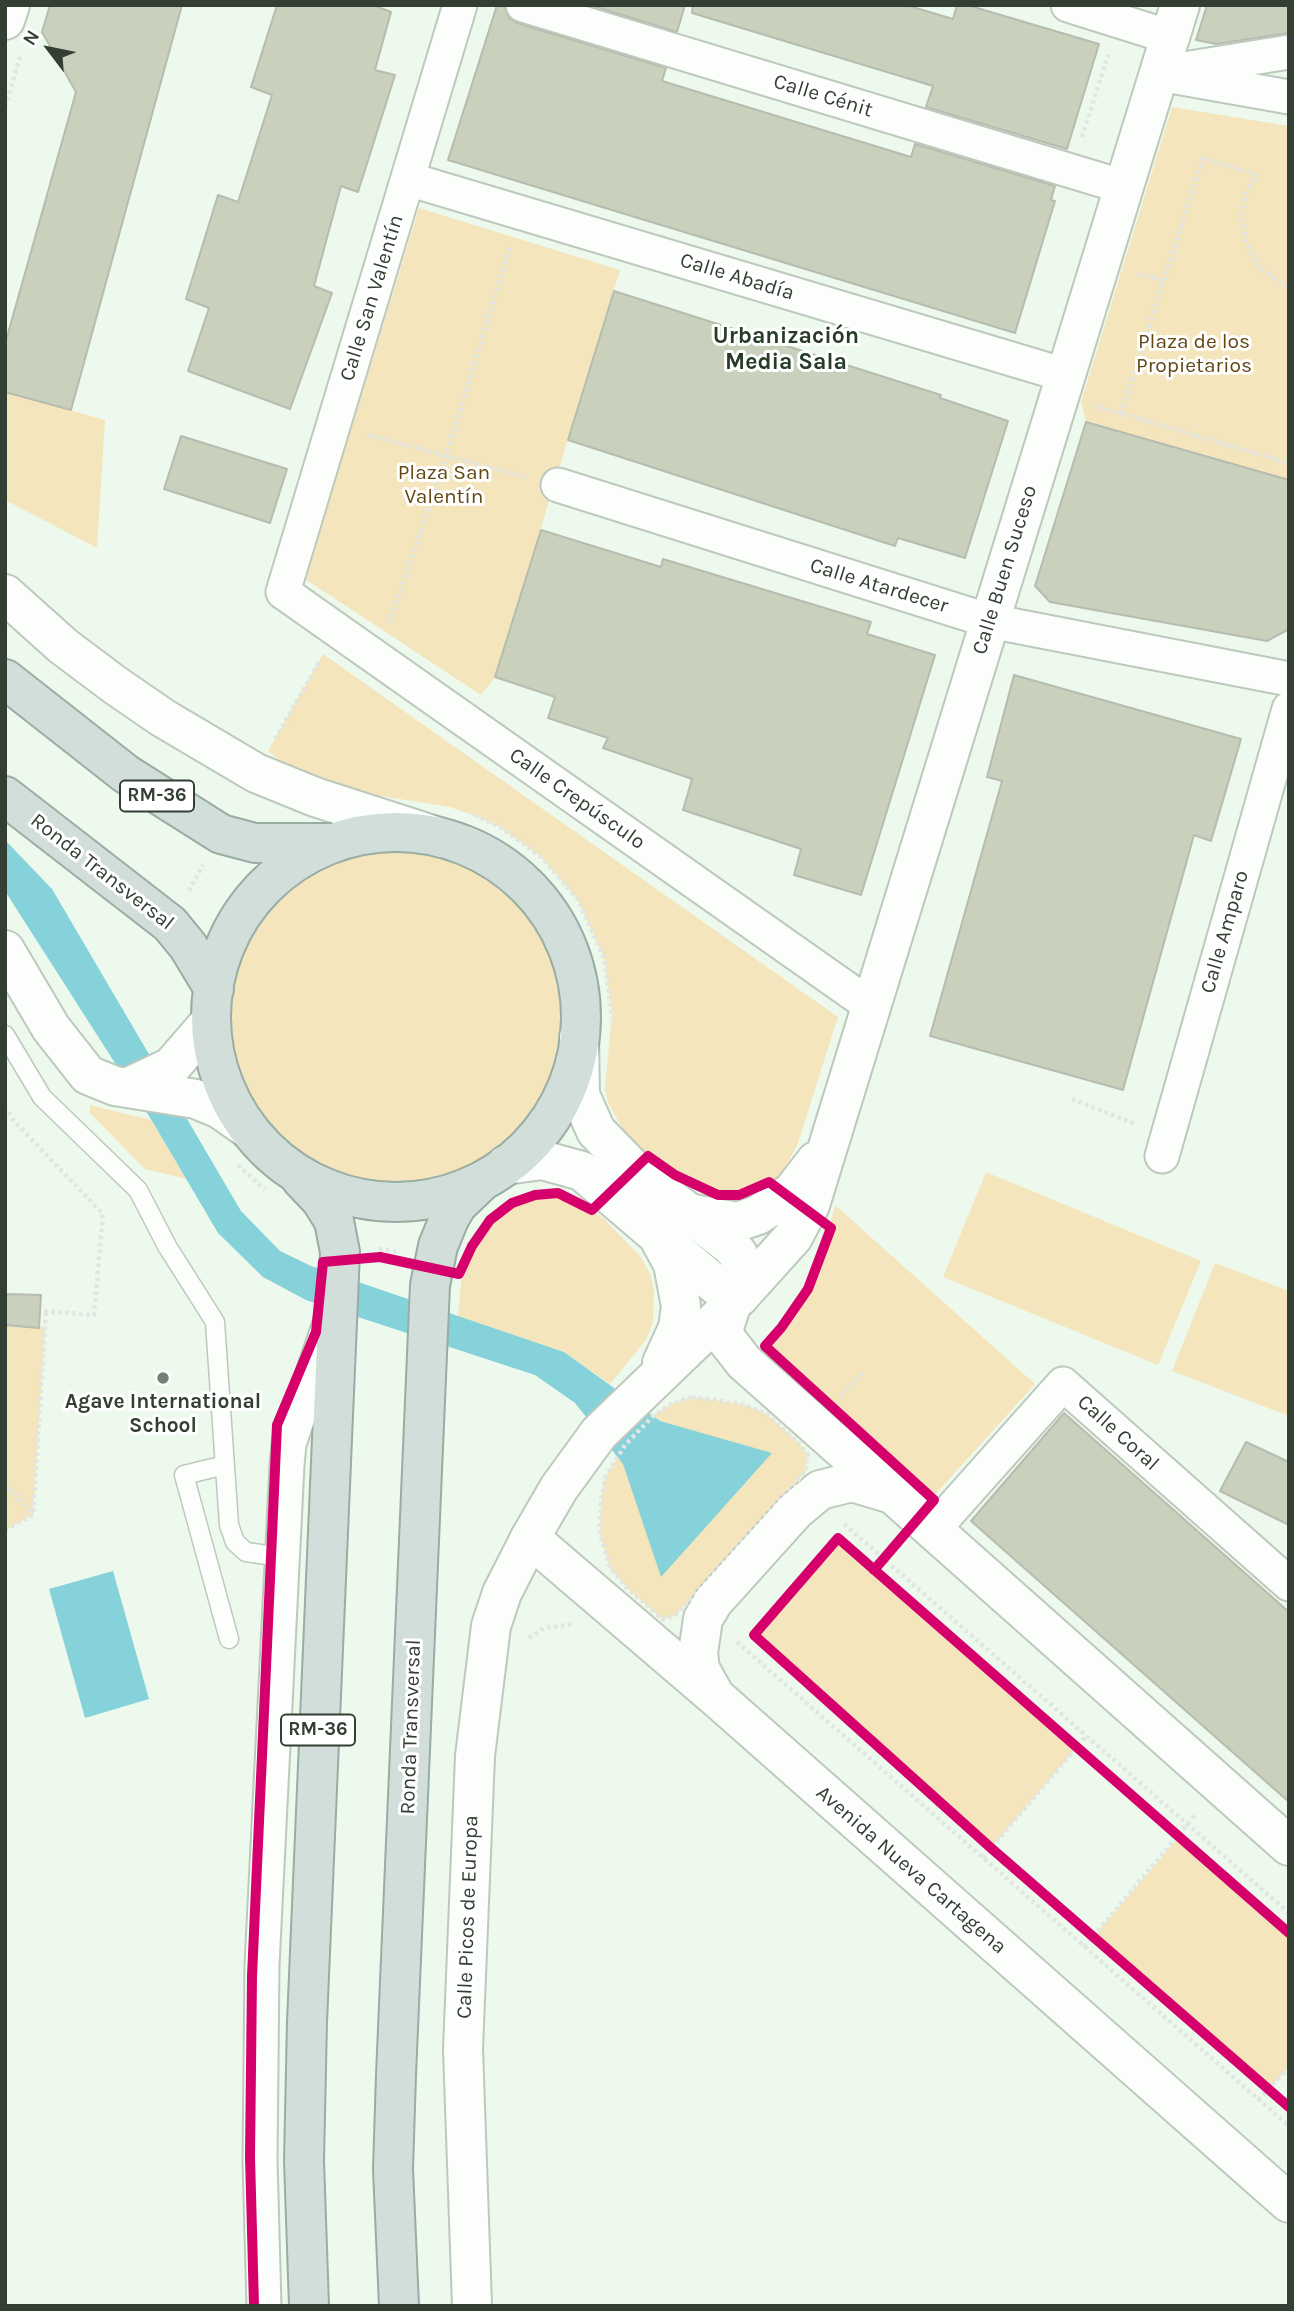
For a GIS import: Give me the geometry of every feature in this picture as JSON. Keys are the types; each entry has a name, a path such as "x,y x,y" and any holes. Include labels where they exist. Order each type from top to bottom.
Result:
{"highway":[{"name":"RM-36","path":"5,679 126,774 221,834 246,842 264,844 336,842 382,832 452,825 475,850 503,866 534,893 552,917 574,967 581,1015 595,1033 573,1070 554,1111 534,1140 501,1168 473,1185 439,1197 390,1202 339,1193 292,1170"},
{"name":"Ronda Transversal","path":"5,796 170,923 188,946 212,1005"},
{"name":"RM-36","path":"309,2306 304,2161 307,2022 339,1237 328,1210 313,1190 260,1143 247,1128 226,1092 218,1070 212,1005 224,948 259,892 303,857 336,842"},
{"name":"Ronda Transversal","path":"399,2306 393,2169 396,2075 433,1264 443,1232 457,1205 501,1168"}],"main road":[{"path":"5,20 10,5"},
{"name":"Calle Buen Suceso","path":"651,1399 735,1301 782,1252 802,1222 989,621 1073,389 1124,187 1175,21"},
{"path":"5,594 64,646 115,685 163,718 256,773 315,797 452,825"},
{"path":"5,950 51,1028 79,1066 100,1082 196,1098 220,1109 247,1128"},
{"path":"129,1087 171,1067 212,1005"},
{"path":"595,1033 580,1095 596,1131 625,1161 738,1254 746,1274 724,1327 726,1339 734,1351 1289,1846"},
{"path":"688,1213 737,1222 758,1215 792,1192 831,1135"},
{"path":"501,1168 542,1160 569,1165 592,1178 735,1301"},
{"path":"647,1225 673,1264 681,1306 678,1328 651,1399"},
{"name":"Calle Picos de Europa","path":"472,2306 463,2060 475,1756 491,1626 502,1593 530,1538 582,1453 614,1415 651,1399"},
{"path":"717,1698 701,1669 698,1653 703,1619 713,1602 795,1511 820,1490 852,1482 916,1514"},
{"name":"Avenida Nueva Cartagena","path":"530,1538 621,1599 717,1698 1289,2203"}],"street":[{"name":"Calle San Valentín","path":"283,592 460,5"},
{"name":"Calle Cénit","path":"523,5 1124,187"},
{"path":"1068,5 1118,21 1175,21"},
{"path":"1159,74 1289,52"},
{"path":"1159,74 1289,97"},
{"name":"Calle Abadía","path":"408,179 1073,389"},
{"name":"Calle Atardecer","path":"558,485 989,621 1289,679"},
{"name":"Calle Crepúsculo","path":"283,592 871,1006"},
{"name":"Calle Amparo","path":"1162,1156 1289,709"},
{"path":"264,2306 260,2161 262,1965 289,1444 337,1301"},
{"name":"Calle Coral","path":"916,1514 1063,1384 1289,1584"}],"lane":[{"path":"5,1035 42,1097 138,1190 167,1246 215,1321 226,1501 235,1542 246,1552 281,1558"},
{"path":"225,1465 184,1475 229,1639"}],"path":[{"path":"1072,171 1118,21"},
{"path":"1121,414 1203,158 1256,175 1245,195 1241,217 1246,242 1258,267 1289,289"},
{"path":"377,658 446,457 520,213"},
{"path":"1073,389 1121,414 1289,463"},
{"path":"333,425 558,485"},
{"path":"452,825 500,827 521,841 557,873 578,900 604,958 610,989 595,1033"},
{"path":"5,1105 14,1121 103,1214 94,1315 43,1312 33,1515"},
{"path":"340,1256 380,1257 433,1264"},
{"path":"765,1346 795,1310 818,1265"},
{"path":"833,1406 862,1373"},
{"path":"616,1457 606,1478 601,1500 600,1534 621,1599 662,1619 675,1616 805,1472 808,1455 767,1414 743,1404 692,1397 673,1403 651,1399"},
{"path":"5,1483 33,1515"},
{"path":"874,1570 916,1514"},
{"path":"5,1530 33,1515"},
{"path":"843,1523 1289,1913"},
{"path":"522,1643 544,1628 570,1623 596,1627 621,1599"},
{"path":"727,1633 1289,2126"},
{"path":"983,1858 1087,1735"},
{"path":"1066,1739 1086,1757"},
{"path":"1084,1947 1189,1825 1216,1781"},
{"path":"1169,1827 1190,1845"},
{"path":"981,1839 1012,1866"},
{"path":"1083,1928 1104,1946"},
{"path":"1258,2100 1289,2067"},
{"path":"1258,2080 1279,2098"}],"green space":[{"name":"Plaza de los Propietarios","path":"1172,107 1289,126 1289,480 1086,422 1081,402"},
{"name":"Plaza San Valentín","path":"419,208 620,270 495,677 481,695 305,579"},
{"path":"5,392 105,420 97,548 5,500"},
{"path":"323,654 838,1017 798,1143 784,1171 776,1180 739,1196 718,1196 661,1167 625,1133 608,1103 605,1088 612,1014 604,958 578,900 541,857 500,827 475,816 450,807 368,794 325,782 289,767 268,751"},
{"path":"396,833 432,836 483,854 513,874 539,900 559,930 572,963 577,981 580,1017 577,1053 559,1104 539,1134 513,1160 483,1180 450,1193 432,1198 396,1201 360,1198 309,1180 279,1160 253,1134 233,1104 220,1071 215,1053 212,1017 215,981 233,930 253,900 279,874 309,854 342,841 360,836"},
{"path":"90,1105 151,1120 186,1179 145,1169 90,1113"},
{"path":"986,1172 1201,1261 1158,1365 943,1277"},
{"path":"546,1193 570,1197 603,1218 640,1256 650,1274 654,1289 653,1322 646,1340 610,1384 564,1352 458,1316 462,1272 481,1234 500,1210 512,1203"},
{"path":"835,1205 1035,1384 932,1498 762,1346 793,1309 806,1288 825,1243"},
{"path":"1215,1263 1289,1291 1289,1416 1172,1371"},
{"path":"5,1325 45,1327 33,1515 5,1530"},
{"path":"692,1397 743,1404 767,1414 799,1443 808,1455 805,1472 675,1616 662,1619 629,1590 610,1568 600,1534 601,1500 605,1478 625,1445 654,1415 673,1403"},
{"path":"838,1538 1076,1748 991,1848 754,1635"},
{"path":"1180,1836 1289,1933 1289,2067 1269,2089 1093,1937"}],"water":[{"path":"5,840 52,889 241,1211 280,1251 311,1266 564,1352 660,1421 772,1453 661,1577 623,1464 575,1403 535,1375 306,1300 263,1277 218,1233 152,1121 5,891"},
{"path":"113,1571 149,1699 85,1718 49,1589"}],"building":[{"path":"50,5 182,5 71,410 5,392 5,344 76,92 42,32"},
{"path":"277,5 373,5 391,12 375,70 395,75 358,192 341,186 314,286 332,293 290,409 188,371 209,308 186,299 218,195 238,202 272,95 251,87"},
{"path":"497,5 504,5 509,18 517,23 666,68 662,81 911,157 915,144 1055,186 1051,200 1055,201 1015,333 448,160"},
{"path":"590,5 685,5 677,32"},
{"path":"693,5 906,5 953,19 957,5 967,5 1099,44 1067,149 926,107 933,86 692,13"},
{"path":"1207,5 1289,5 1289,33 1216,44 1196,40"},
{"path":"614,291 941,395 940,398 1008,421 965,558 898,538 895,546 568,440"},
{"path":"1086,422 1289,480 1289,629 1267,641 1050,602 1035,586"},
{"path":"181,436 287,469 270,523 164,489"},
{"path":"541,530 661,567 663,559 871,622 867,634 935,655 861,895 794,875 801,849 683,810 692,779 603,748 608,738 548,718 555,697 495,677"},
{"path":"1014,675 1241,739 1211,841 1194,835 1123,1090 930,1036 1002,781 987,777"},
{"path":"5,1294 41,1295 39,1328 5,1325"},
{"path":"1064,1413 1289,1612 1289,1802 971,1521"},
{"path":"1246,1442 1289,1462 1289,1525 1220,1491"}],"cycle path":[{"path":"254,2306 250,2157 252,1976 277,1425 316,1332 323,1262 380,1257 459,1274 472,1246 490,1220 512,1203 535,1195 558,1193 592,1210 648,1156 675,1175 718,1195 739,1195 769,1182 831,1228 808,1289 765,1346 934,1500 874,1570"},
{"path":"1289,1933 838,1538 754,1635 991,1848 1289,2107"}],"place":[{"name":"Agave International School","path":"163,1378"}],"district":[{"name":"Urbanización Media Sala","path":"786,349"}]}
